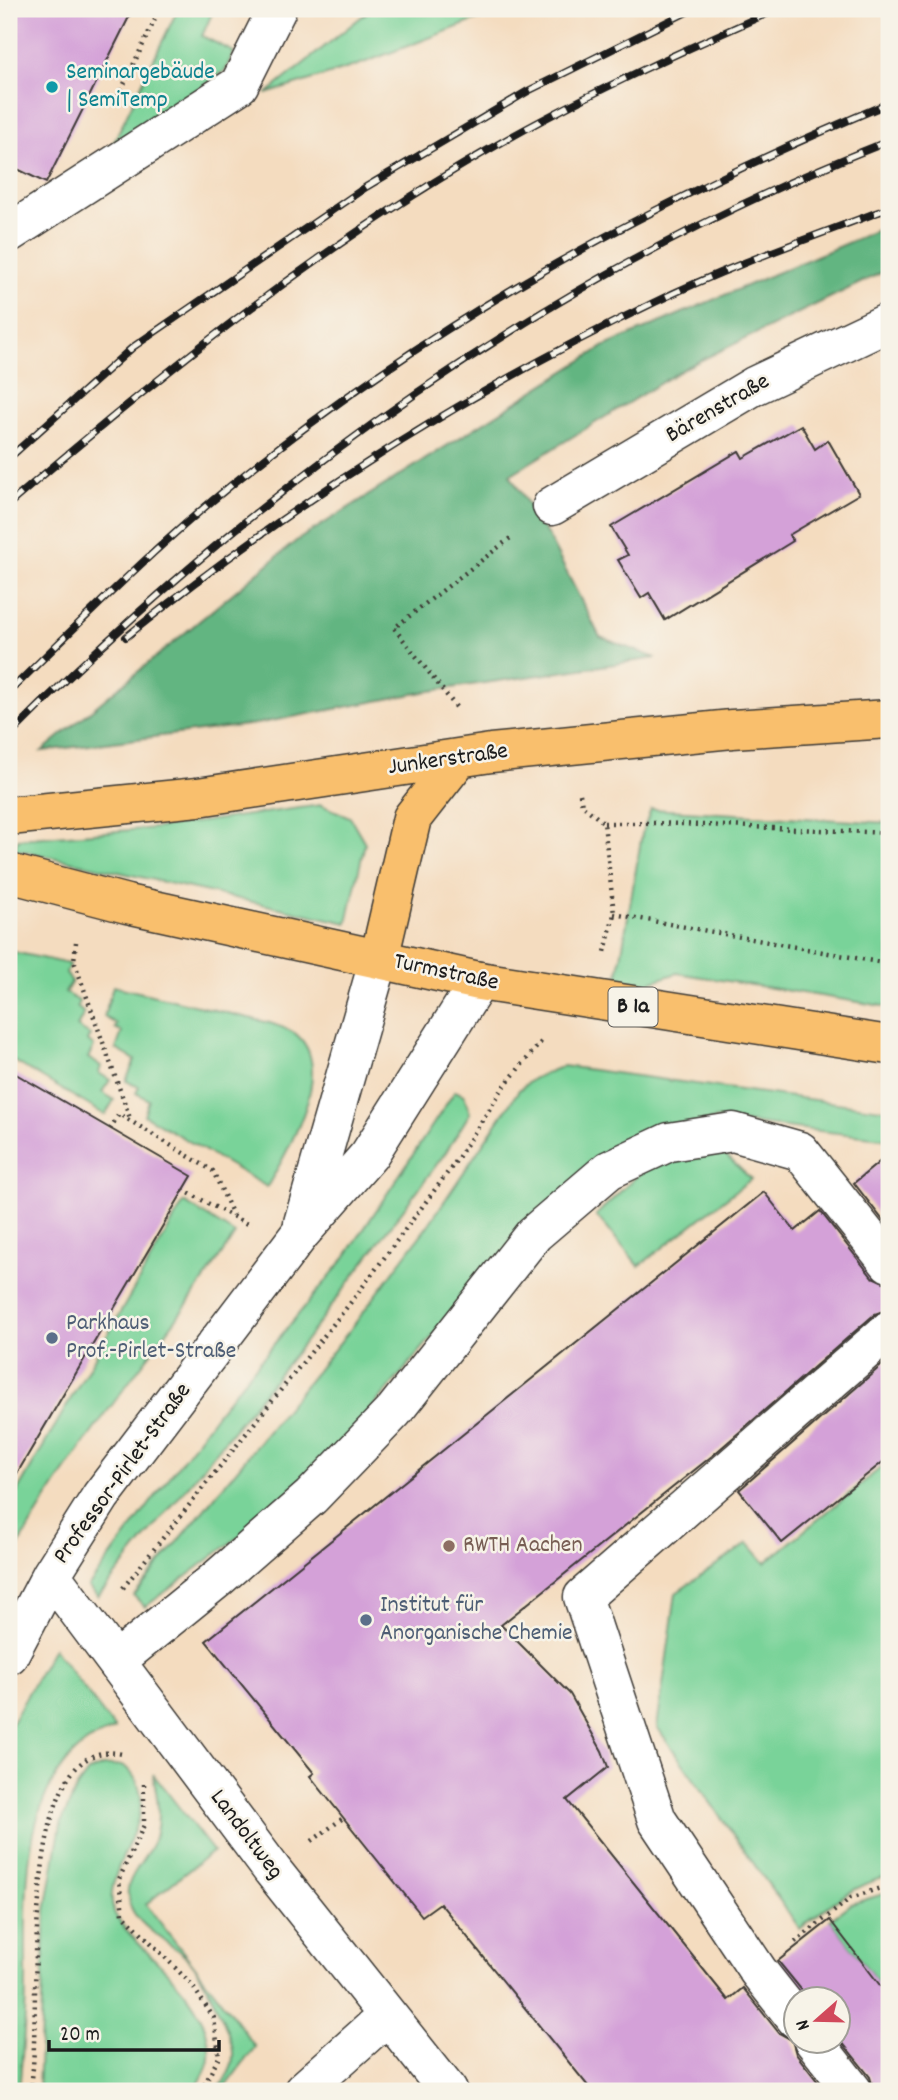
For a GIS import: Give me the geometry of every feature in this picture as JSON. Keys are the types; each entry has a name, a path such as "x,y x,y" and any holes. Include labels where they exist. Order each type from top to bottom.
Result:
{"main road":[{"name":"Junkerstraße","path":"9,816 198,797 459,758 574,745 732,729 889,719"},
{"path":"379,959 412,818 459,758"},
{"name":"Turmstraße","path":"9,873 127,904 479,981 584,1000 889,1045"}],"street":[{"path":"9,233 239,85 277,9"},
{"name":"Bärenstraße","path":"552,506 754,386 889,322"},
{"name":"Professor-Pirlet-Straße","path":"294,1243 379,959"},
{"name":"Professor-Pirlet-Straße","path":"9,1655 51,1575 101,1496 294,1243 369,1155 479,981"},
{"path":"116,1661 216,1580 311,1497 394,1411 534,1234 609,1170 669,1142 733,1132 800,1151 889,1263"},
{"path":"782,2001 758,1971 657,1821 583,1597 889,1330"},
{"name":"Landoltweg","path":"51,1575 272,1870 448,2091"},
{"path":"303,2091 387,2016"},
{"path":"824,2054 853,2091"}],"path":[{"path":"111,113 160,9"},
{"path":"446,695 394,628 552,506"},
{"path":"574,745 582,805 604,823 889,833"},
{"path":"91,1628 355,1297 454,1164 528,1054 584,1000 600,976 614,914 604,823"},
{"path":"614,914 889,964"},
{"path":"74,961 131,1121"},
{"path":"110,1129 119,1114 212,1171 233,1216"},
{"path":"183,1190 294,1243"},
{"path":"30,2091 37,1910 47,1835 68,1777 91,1758 113,1752 132,1756"},
{"path":"140,1774 144,1783 144,1825 119,1879 123,1914 191,1984 214,2018 219,2057 201,2091"},
{"path":"787,1948 851,1898 889,1885"}],"green space":[{"path":"178,9 214,9 202,36 234,52 225,71 108,154"},
{"path":"371,9 505,9 358,65 266,94"},
{"path":"889,225 889,269 687,367 510,475 548,536 600,637 656,658 424,692 256,724 42,751 296,541 605,346"},
{"path":"321,805 350,817 365,843 347,923 15,849 18,839 156,828"},
{"path":"651,809 889,823 889,1007 677,973 636,987 617,981 642,834"},
{"path":"9,951 69,964 66,974 72,981 65,993 79,1001 77,1007 84,1013 77,1027 90,1035 87,1041 94,1046 88,1058 101,1066 99,1073 110,1080 102,1092 114,1100 105,1115 9,1058"},
{"path":"113,986 270,1023 299,1037 309,1052 312,1071 310,1091 295,1134 267,1187 144,1115 149,1100 136,1093 139,1087 126,1081 135,1060 116,1049 122,1032 115,1028 117,1024 104,1017"},
{"path":"563,1066 889,1110 889,1139 715,1119 608,1152 439,1329 304,1488 145,1607 134,1596 350,1330 429,1224 519,1090 534,1078"},
{"path":"455,1091 464,1095 470,1113 446,1152 303,1344 98,1597 88,1587 218,1412 344,1259"},
{"path":"717,1147 751,1179 639,1266 596,1215 643,1170"},
{"path":"184,1202 235,1234 60,1478 9,1564 9,1506"},
{"path":"889,1461 889,1876 842,1897 800,1929 657,1727 676,1593 748,1543 765,1563"},
{"path":"53,1648 115,1729 86,1743 63,1765 47,1792 37,1822 30,1854 27,1888 25,2011 19,2091 9,2091 9,1728"},
{"path":"123,1765 137,1782 141,1800 138,1818 115,1877 112,1896 115,1914 125,1929 190,1998 205,2027 209,2042 209,2062 194,2091 38,2091 46,1910 61,1823 77,1787 88,1772 103,1766"},
{"path":"153,1774 213,1851 146,1904 215,1992 255,2047 222,2091 218,2091 231,2068 233,2053 228,2033 216,2006 191,1962 146,1927 129,1902 130,1882 151,1847 157,1829 158,1805"},
{"path":"889,1892 889,1997 830,1920 851,1904"}],"building":[{"name":"Seminargebäude | SemiTemp","path":"9,9 133,9 46,183 9,165"},
{"path":"801,425 815,449 828,440 859,494 789,535 793,541 665,620 649,593 641,598 618,560 628,555 611,527 739,451 743,458"},
{"name":"Parkhaus Prof.-Pirlet-Straße","path":"9,1070 192,1176 9,1487"},
{"path":"889,1154 889,1228 854,1183"},
{"path":"764,1192 795,1231 820,1211 872,1277 889,1284 889,1309 875,1314 712,1456 501,1625 570,1694 602,1751 608,1767 567,1800 728,2000 743,1988 782,2035 782,2054 796,2054 825,2091 592,2091 440,1903 422,1916 310,1776 314,1773 206,1641"},
{"path":"889,1359 889,1457 782,1543 739,1490"},
{"path":"830,1920 889,1997 889,2091 874,2091 870,2077 852,2054 852,1984 797,1984 778,1961"}],"railway":[{"path":"9,458 133,347 366,187 528,91 693,9"},
{"path":"9,504 189,355 313,262 378,218 543,119 642,70 777,9"},
{"path":"9,692 134,571 212,501 291,438 371,380 452,326 620,229 707,185 889,103"},
{"path":"9,736 105,643 206,554 310,470 418,392 530,319 646,253 766,193 889,141"},
{"path":"126,637 250,542 314,497 446,414 514,375 583,338 711,277 889,208"}],"place":[{"name":"Seminargebäude | SemiTemp","path":"52,87"},
{"name":"Parkhaus Prof.-Pirlet-Straße","path":"52,1338"},
{"name":"RWTH Aachen","path":"449,1546"},
{"name":"Institut für Anorganische Chemie","path":"366,1620"}]}
